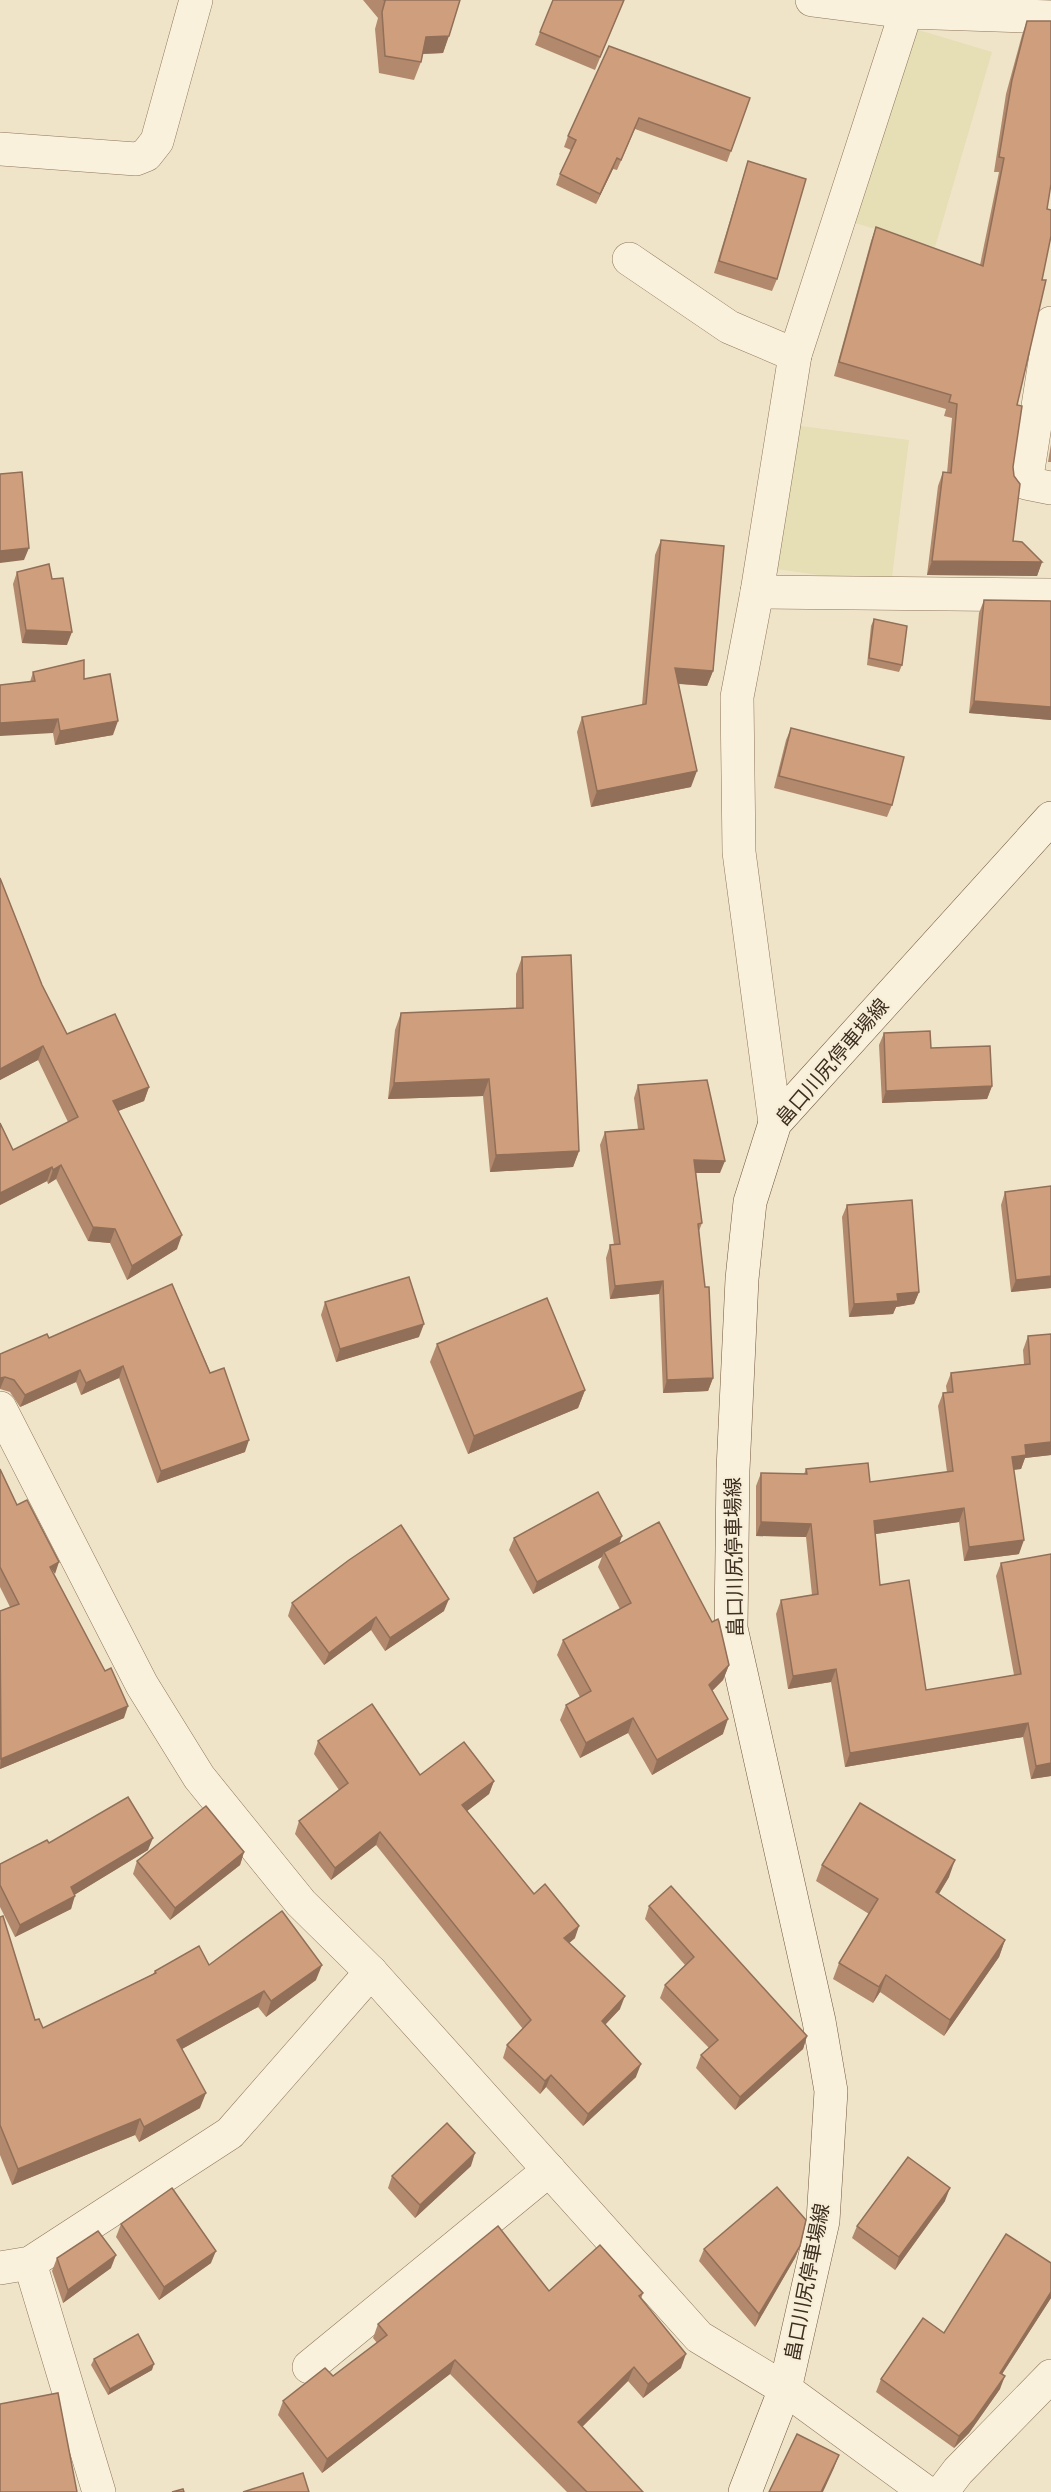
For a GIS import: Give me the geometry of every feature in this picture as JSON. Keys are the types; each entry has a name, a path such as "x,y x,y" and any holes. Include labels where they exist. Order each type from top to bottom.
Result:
{"street":[{"path":"0,149 136,159 146,155 157,141 196,0"},
{"path":"812,0 1051,17"},
{"path":"775,1123 738,852 737,697 758,592 795,355 910,6"},
{"path":"629,259 729,327 795,355"},
{"path":"1051,322 1026,483 1051,488"},
{"path":"758,592 1051,595"},
{"name":"畠口川尻停車場線","path":"745,2492 785,2389 824,2221 831,2091 819,2021 731,1628 733,1470 742,1280 750,1202 775,1123 1051,818"},
{"path":"0,1408 142,1685 199,1777 301,1903 371,1972 699,2337 785,2389 926,2492"},
{"path":"99,2492 15,2265 230,2133 371,1972"},
{"path":"309,2367 549,2170"},
{"path":"942,2492 958,2471 1051,2376"}],"shaded area":[{"path":"912,28 992,52 935,247 855,223"},
{"path":"793,425 909,440 891,585 776,569"}],"building":[{"path":"384,0 460,0 449,36 426,37 421,62 385,56 382,12"},
{"path":"553,0 624,0 600,57 540,32"},
{"path":"1027,21 1051,21 1051,184 1047,209 1051,210 1051,236 1042,280 1046,280 1017,405 1022,406 1013,467 1014,476 1020,484 1013,541 1022,542 1042,562 932,561 943,472 951,473 957,404 949,402 951,395 839,362 876,227 983,266 1004,158 999,157 1012,80"},
{"path":"609,46 750,98 731,151 639,118 621,160 617,158 600,194 560,174 576,140 568,136"},
{"path":"748,161 806,179 777,279 719,261"},
{"path":"22,472 29,548 0,551 0,474"},
{"path":"661,540 724,546 713,671 675,668 697,771 597,791 582,717 646,704"},
{"path":"49,564 52,579 63,578 72,632 26,630 17,572"},
{"path":"984,600 1051,601 1051,707 974,701"},
{"path":"874,619 907,626 902,665 869,658"},
{"path":"84,660 84,679 110,674 118,721 60,731 58,719 0,723 0,685 35,681 33,672"},
{"path":"791,728 904,757 892,805 779,776"},
{"path":"0,878 42,985 67,1034 115,1014 149,1087 113,1101 182,1235 132,1266 115,1229 93,1227 61,1165 53,1170 52,1167 0,1193 0,1123 13,1150 78,1117 43,1046 0,1069"},
{"path":"571,955 579,1151 496,1155 489,1079 394,1083 401,1013 523,1008 522,957"},
{"path":"930,1031 931,1048 990,1046 992,1086 886,1091 884,1033"},
{"path":"707,1080 725,1161 694,1160 702,1223 698,1224 705,1287 709,1287 713,1378 667,1380 663,1281 615,1286 610,1245 620,1244 605,1132 644,1129 638,1085"},
{"path":"1051,1186 1051,1276 1016,1280 1005,1192"},
{"path":"912,1200 919,1292 897,1294 898,1301 854,1304 847,1205"},
{"path":"409,1277 424,1324 340,1349 325,1302"},
{"path":"172,1284 210,1373 224,1368 249,1440 161,1471 123,1366 86,1383 80,1370 25,1395 14,1380 0,1378 0,1354 47,1334 49,1338"},
{"path":"547,1298 585,1390 474,1436 437,1344"},
{"path":"1051,1334 1051,1442 1025,1445 1026,1455 1012,1457 1024,1540 969,1547 964,1508 874,1521 880,1585 909,1580 926,1690 1021,1674 1001,1563 1051,1554 1051,1763 1036,1766 1028,1723 850,1753 836,1669 793,1676 781,1600 818,1594 811,1524 761,1522 761,1473 807,1474 806,1469 868,1463 870,1482 953,1471 943,1393 953,1392 951,1373 1030,1364 1028,1336"},
{"path":"0,1469 17,1505 27,1500 59,1562 50,1567 105,1671 111,1668 128,1706 1,1759 0,1611 19,1604 0,1567"},
{"path":"598,1492 622,1536 537,1582 514,1538"},
{"path":"659,1522 712,1622 718,1619 729,1665 709,1685 728,1719 657,1760 633,1718 586,1743 566,1705 591,1691 563,1640 631,1603 604,1552"},
{"path":"401,1525 449,1599 390,1638 376,1617 329,1653 292,1603"},
{"path":"372,1704 420,1775 464,1742 494,1781 462,1805 534,1894 545,1884 579,1926 564,1938 625,1996 602,2021 641,2064 588,2114 551,2075 545,2081 507,2045 531,2020 380,1832 335,1868 299,1821 348,1783 318,1741"},
{"path":"128,1797 153,1838 71,1887 75,1896 20,1925 0,1885 0,1864 47,1840 49,1843"},
{"path":"860,1803 955,1860 936,1892 1005,1940 950,2020 886,1975 879,1987 839,1963 878,1899 822,1865"},
{"path":"206,1806 244,1852 175,1908 137,1861"},
{"path":"671,1886 807,2036 740,2097 701,2055 718,2040 665,1985 694,1957 649,1906"},
{"path":"282,1911 322,1965 271,2001 264,1991 177,2040 206,2093 144,2127 140,2119 18,2169 0,2125 0,1917 3,1916 35,2020 39,2019 43,2028 156,1973 155,1971 199,1946 209,1965"},
{"path":"447,2123 475,2153 420,2205 392,2176"},
{"path":"908,2157 950,2188 899,2257 857,2226"},
{"path":"777,2187 806,2220 800,2246 759,2314 704,2249"},
{"path":"172,2188 216,2251 164,2287 121,2224"},
{"path":"498,2226 549,2291 600,2245 643,2293 639,2296 686,2354 648,2384 634,2367 578,2422 643,2492 587,2492 455,2360 327,2459 283,2401 325,2368 333,2376 387,2335 378,2324"},
{"path":"98,2231 116,2255 68,2290 57,2258"},
{"path":"1006,2234 1051,2263 1051,2292 1000,2373 1005,2376 974,2420 959,2436 881,2379 923,2318 944,2333"},
{"path":"138,2334 154,2364 110,2389 94,2359"},
{"path":"58,2393 77,2492 0,2492 0,2404"},
{"path":"797,2434 839,2455 821,2492 769,2492"},
{"path":"303,2473 309,2492 243,2492"}]}
